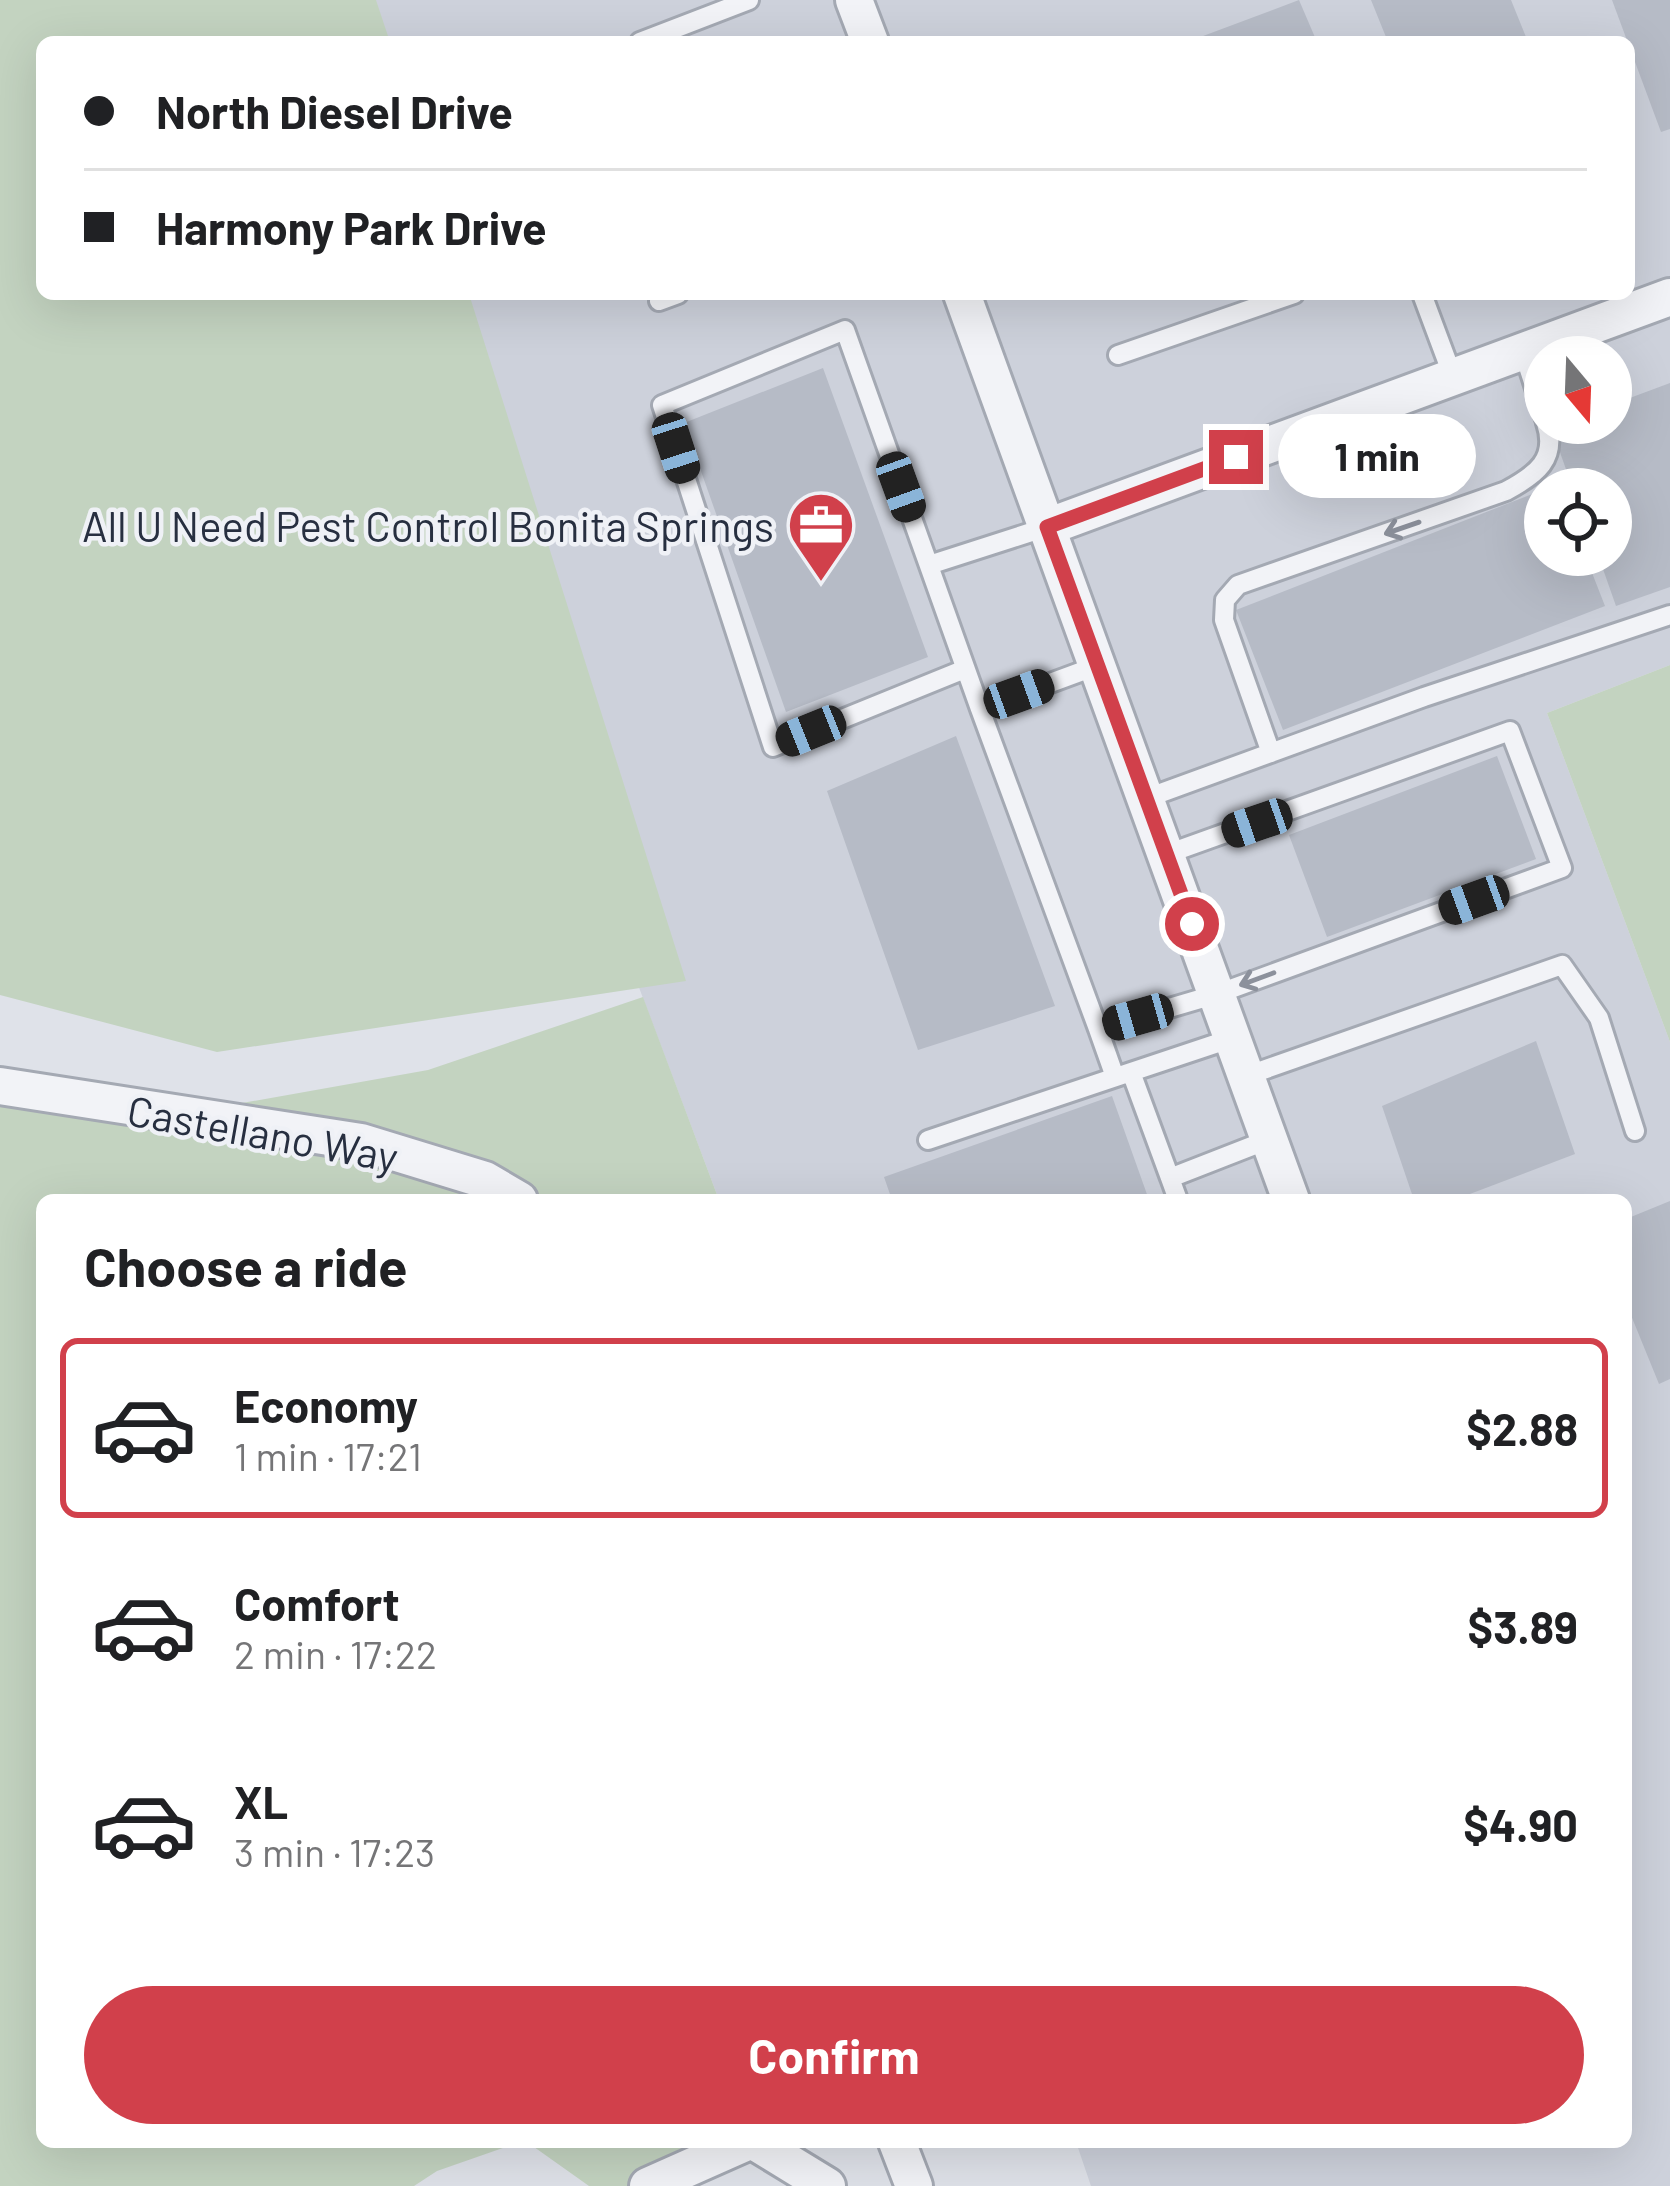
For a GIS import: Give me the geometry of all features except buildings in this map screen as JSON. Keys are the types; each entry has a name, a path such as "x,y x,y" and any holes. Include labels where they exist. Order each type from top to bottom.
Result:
{"street":[{"path":"857,1 867,36"},
{"path":"1047,527 1670,297"},
{"path":"964,300 1290,1194"},
{"name":"Castellano Way","path":"0,1086 362,1142 485,1180 509,1194"},
{"path":"649,2186 737,2148"},
{"path":"761,2148 827,2186"},
{"path":"899,2148 914,2186"}],"lane":[{"path":"656,36 749,0"},
{"path":"1118,355 1277,300"},
{"path":"1424,300 1453,377"},
{"path":"965,669 773,747 662,405 845,330 1098,1029 1176,1194"},
{"path":"1522,351 1524,357"},
{"path":"1271,753 1224,620 1225,599 1238,585 1506,491 1548,459 1551,444"},
{"path":"929,565 1047,527"},
{"path":"1147,798 1670,615"},
{"path":"980,709 1099,665"},
{"path":"1098,1029 1217,994 1562,868 1510,731 1167,854"},
{"path":"1246,1076 1562,965 1599,1018 1635,1131"},
{"path":"928,1139 1232,1038"},
{"path":"1170,1178 1270,1139"}],"shaded area":[{"path":"267,0 1670,0 1670,665 1547,713 1670,1042 1670,2186 1091,2186 1078,2148 1632,2148 1632,1194 717,1194 380,300 1635,300 1635,36 281,36"}],"green space":[{"path":"0,0 376,0 388,36 36,36 36,300 471,300 686,981 217,1052 0,995"},
{"path":"1670,665 1670,1042 1547,713"},
{"path":"643,997 717,1194 36,1194 36,2148 503,2148 437,2171 414,2186 0,2186 0,1081 214,1108 428,1070"},
{"path":"535,2148 713,2148 643,2186 589,2186"}],"place":[{"name":"All U Need Pest Control Bonita Springs","path":"821,584"}],"route":[{"path":"1192,924 1047,527 1236,457"}]}
